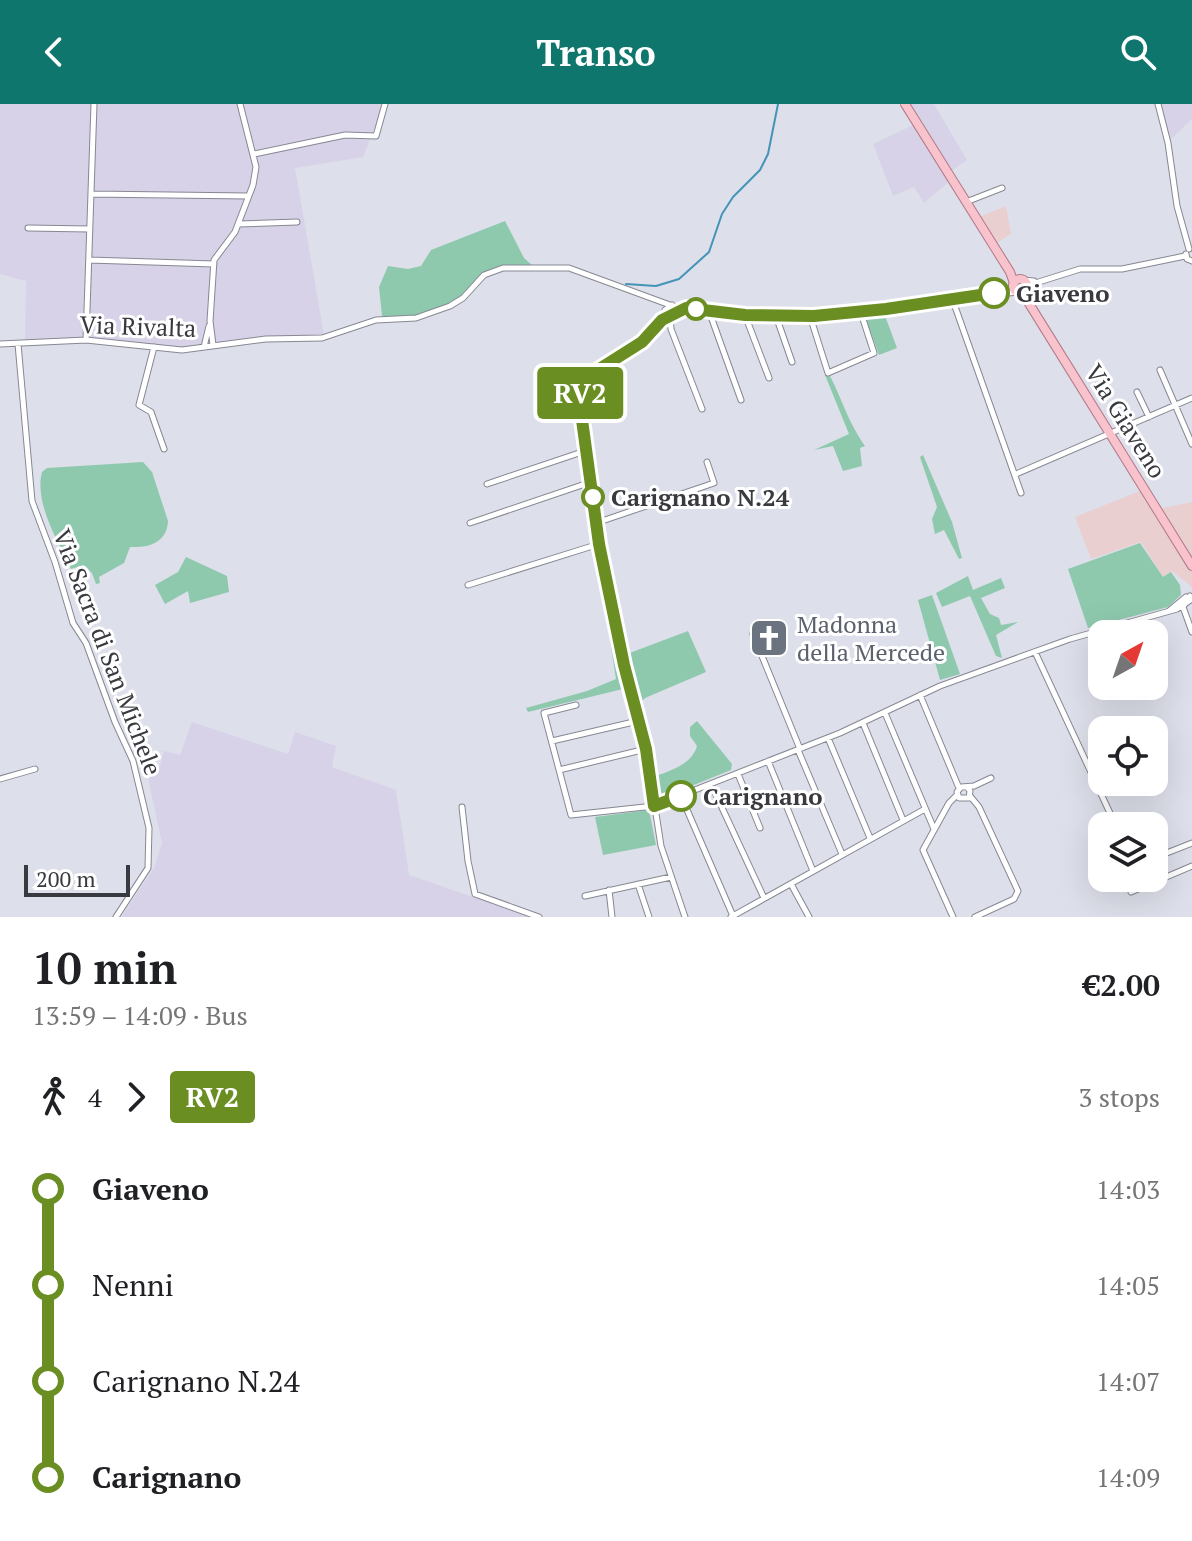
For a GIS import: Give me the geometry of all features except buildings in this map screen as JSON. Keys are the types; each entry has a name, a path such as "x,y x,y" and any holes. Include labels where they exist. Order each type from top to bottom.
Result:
{"main road":[{"name":"Via Giaveno","path":"905,104 1192,566"}],"street":[{"path":"86,340 94,104"},
{"path":"204,347 210,321 216,257 233,235 256,172 240,104"},
{"path":"254,154 345,135 376,136 385,104"},
{"path":"685,917 661,846 646,749 624,665 599,544 579,398 581,388 593,373 642,342 670,313 686,308 776,316 861,313 1019,287 1080,269 1131,268 1185,256 1190,249 1177,206 1168,143 1158,104"},
{"path":"966,202 1002,188"},
{"path":"91,194 248,196"},
{"path":"238,224 297,222"},
{"path":"28,228 89,229"},
{"path":"1185,256 1192,261"},
{"path":"89,260 214,264"},
{"name":"Via Rivalta","path":"0,344 86,340 182,350 266,339 322,338 376,320 416,318 450,306 463,298 484,275 503,268 569,268 662,301 670,313"},
{"path":"952,298 1021,493"},
{"path":"709,311 741,400"},
{"path":"670,313 671,329 702,409"},
{"path":"810,316 828,373 874,353 861,313"},
{"path":"745,315 769,378"},
{"path":"776,316 792,362"},
{"path":"210,321 213,345"},
{"name":"Via Sacra di San Michele","path":"18,344 32,501 73,623 86,643 133,761 149,828 148,868 116,917"},
{"path":"154,347 139,405 151,412 164,449"},
{"path":"1160,370 1192,444"},
{"path":"1137,392 1149,417"},
{"path":"1016,474 1192,398"},
{"path":"487,484 588,450"},
{"path":"596,523 714,483 707,462"},
{"path":"470,523 591,482"},
{"path":"468,585 599,544"},
{"path":"576,705 544,713 571,815 654,806 828,738 920,695 1070,639 1183,607 1191,596"},
{"path":"1168,611 1183,598 1191,596"},
{"path":"1183,607 1192,632"},
{"path":"753,634 842,854"},
{"path":"1035,652 1109,812"},
{"path":"920,695 965,792 1018,891 1014,899 975,917"},
{"path":"885,713 934,829"},
{"path":"552,741 638,721"},
{"path":"863,723 903,820"},
{"path":"828,738 870,838"},
{"path":"559,770 646,749"},
{"path":"768,761 813,871"},
{"path":"0,779 35,769"},
{"path":"737,773 760,828"},
{"path":"953,917 923,850 949,803 991,778"},
{"path":"711,784 764,898"},
{"path":"681,796 732,916 925,809"},
{"path":"462,807 475,894 539,917"},
{"path":"1168,853 1192,844"},
{"path":"1168,877 1192,866"},
{"path":"585,896 671,877"},
{"path":"638,884 649,917"},
{"path":"791,884 809,917"},
{"path":"609,890 612,917"}],"shaded area":[{"path":"0,104 381,104 363,157 295,168 324,335 168,349 86,340 25,342 26,281 0,274"},
{"path":"910,104 934,104 967,160 951,171"},
{"path":"1161,104 1192,104 1192,119 1169,141"},
{"path":"913,125 949,182 924,203 914,187 893,196 873,144"},
{"path":"1006,206 1011,234 995,244 979,217"},
{"path":"1145,489 1163,508 1192,502 1192,587 1172,571 1163,577 1141,542 1091,559 1075,517"},
{"path":"192,722 288,754 295,732 336,746 332,767 396,790 409,875 531,917 121,917 154,868 162,843 148,778 153,767 160,767 164,751 180,755"}],"green space":[{"path":"505,221 524,258 533,266 505,266 489,270 444,308 413,316 382,316 379,287 388,266 408,269 421,266 431,250"},
{"path":"884,313 897,348 879,355 865,316"},
{"path":"829,374 865,446 860,448 862,466 843,471 833,446 814,450 849,434 825,375"},
{"path":"923,455 952,522 962,558 959,559 944,530 935,534 932,519 937,507 920,457"},
{"path":"143,462 152,472 168,521 167,528 155,543 130,547 124,563 99,577 100,583 96,584 92,573 84,565 71,569 60,547 44,509 40,484 42,472 47,468"},
{"path":"1140,543 1163,577 1171,572 1180,585 1181,595 1168,607 1118,620 1088,620 1088,628 1068,569"},
{"path":"186,557 227,576 229,592 190,603 188,591 165,604 155,585 178,572"},
{"path":"968,576 973,590 1001,578 1005,588 981,598 990,614 999,618 1001,625 1018,622 996,635 1002,658 996,656 970,596 942,607 936,593"},
{"path":"932,595 960,674 940,680 918,600"},
{"path":"608,628 613,628 625,679 623,689 528,712 526,708 587,691 616,679"},
{"path":"688,631 706,672 645,698 639,704 627,654"},
{"path":"697,721 732,764 731,770 659,799 656,776 681,766 691,757 697,746 690,736 690,727"},
{"path":"649,810 656,845 603,855 595,817"}],"waterway":[{"path":"626,284 656,286 679,279 709,252 722,214 733,197 760,170 768,154 778,104"}],"bus line":[{"name":"RV2","path":"681,796 654,806 646,749 624,665 599,544 579,398 585,381 642,342 662,320 668,316 674,317 686,308 745,315 814,316 853,314 994,293"}],"place":[{"name":"Giaveno","path":"994,293"},
{"name":"Carignano N.24","path":"593,497"},
{"name":"Madonna della Mercede","path":"769,638"},
{"name":"Carignano","path":"681,796"}]}
